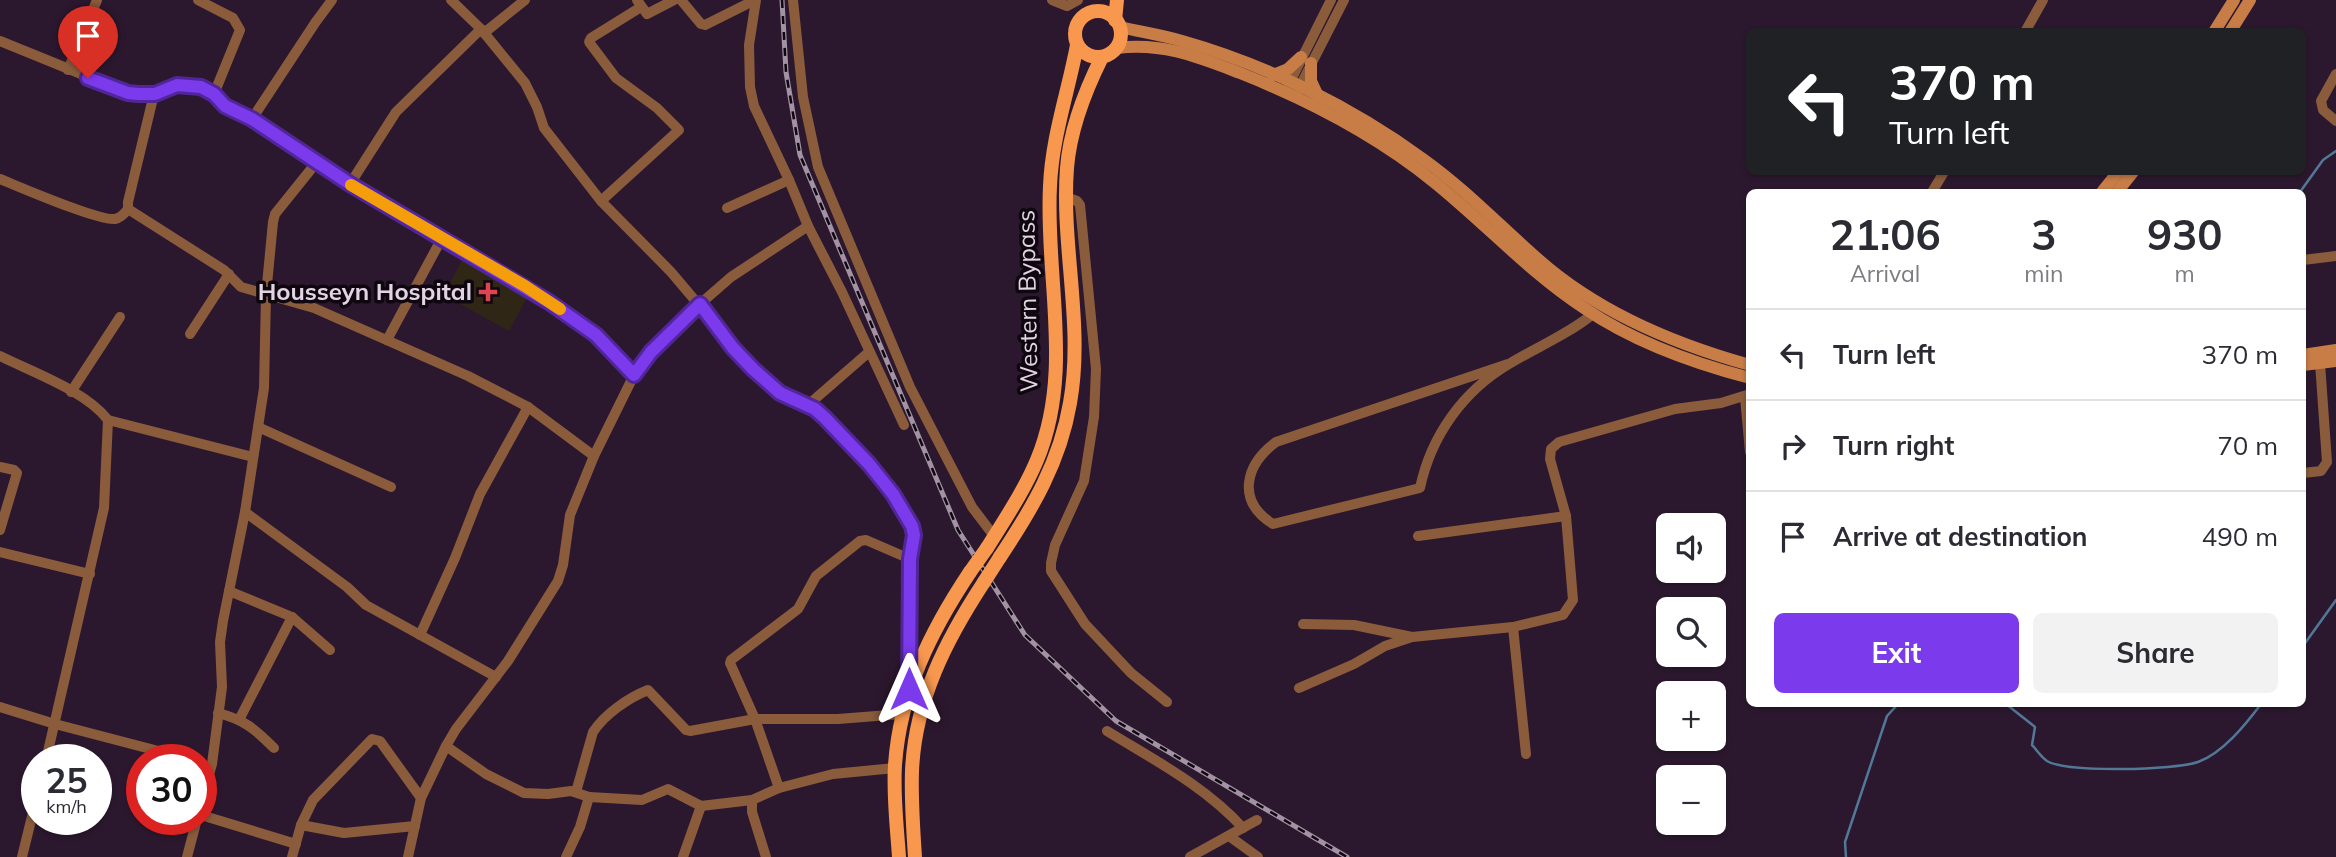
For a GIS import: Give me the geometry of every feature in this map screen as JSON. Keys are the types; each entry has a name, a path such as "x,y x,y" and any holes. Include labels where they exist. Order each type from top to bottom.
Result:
{"main road":[{"path":"1117,0 1118,23 1121,40 1116,48 1102,57 1090,55 1077,45 1076,27 1090,6 1106,13 1118,23 1181,40 1273,75 1416,168 1529,268 1593,314 1658,347 1746,376"},
{"path":"2216,28 2234,0"},
{"path":"2232,28 2250,0"},
{"name":"Western Bypass","path":"899,857 895,768 902,714 909,689 933,631 1012,509 1038,459 1053,402 1056,332 1049,188 1056,130 1077,45"},
{"path":"1116,48 1149,46 1180,51 1318,96 1389,136 1423,159 1540,261 1594,300 1661,335 1746,364"},
{"name":"Western Bypass","path":"915,857 912,769 924,696 945,647 1052,469 1063,438 1071,401 1074,334 1066,197 1067,166 1072,135 1087,90 1102,57"},
{"path":"1273,75 1306,60 1318,96"},
{"path":"2104,189 2116,175"},
{"path":"2119,189 2131,175"},
{"path":"2306,355 2336,351"},
{"path":"2306,365 2336,361"}],"street":[{"path":"68,70 97,0"},
{"path":"198,0 233,18 240,30 214,94"},
{"path":"252,119 332,0"},
{"path":"452,0 483,31 525,83 544,128 601,201 700,304 733,348 753,369 780,393 808,405 834,427 893,494 912,526 914,535 910,559 909,689"},
{"path":"350,184 401,106 483,31 525,0"},
{"path":"601,201 680,130 657,108 616,78 589,42 639,3 645,13 650,14 674,0"},
{"path":"681,0 701,24 705,25 755,0"},
{"path":"755,0 749,45 750,87 754,106 808,226 904,425"},
{"path":"793,0 803,97 818,167 910,387 990,542"},
{"path":"1052,0 1067,6 1078,0"},
{"path":"1292,89 1331,0"},
{"path":"1306,60 1344,0"},
{"path":"2027,28 2043,0"},
{"path":"0,41 128,93 155,94 177,85 191,84 201,87 214,94 225,106 252,119 350,184 525,286 585,326 607,345 634,375"},
{"path":"2336,74 2320,101 2323,110 2336,121"},
{"path":"128,209 155,94"},
{"path":"211,744 222,687 220,642 245,512 264,388 266,295 272,222 275,214 316,163"},
{"path":"0,179 80,210 114,219 128,209"},
{"path":"727,208 789,180"},
{"path":"1066,197 1080,205 1096,369 1094,417 1084,481 1055,545 1051,571 1085,624 1131,673 1167,702"},
{"path":"128,209 229,274 241,287 314,308 468,376 528,407 594,456"},
{"path":"408,857 421,798 446,746 508,661 558,581 570,515 594,456 634,375 651,352 731,277 808,226"},
{"path":"387,340 442,238"},
{"path":"2306,260 2336,256"},
{"path":"190,334 229,274"},
{"path":"1508,364 1276,442 1253,464 1249,483 1251,499 1259,516 1273,524 1420,488 1424,466 1440,433 1457,407 1508,364 1576,327 1593,314"},
{"path":"71,392 120,317"},
{"path":"808,405 869,352"},
{"path":"0,356 71,392 95,407 108,420 253,457"},
{"path":"2306,473 2321,471 2327,462 2320,363"},
{"path":"1299,688 1354,664 1385,646 1412,637 1513,626 1563,615 1573,600 1566,516 1550,459 1551,449 1559,442 1675,410 1746,396"},
{"path":"420,635 480,494 528,407"},
{"path":"50,744 104,508 108,420"},
{"path":"258,427 391,487"},
{"path":"0,467 17,473 0,530"},
{"path":"245,512 347,587 366,605 496,677"},
{"path":"1418,536 1566,516"},
{"path":"779,788 755,719 730,663 798,609 820,572 860,541 866,540 910,559"},
{"path":"0,552 90,574"},
{"path":"229,591 292,617 330,650"},
{"path":"240,718 292,617"},
{"path":"1304,624 1354,625 1412,637"},
{"path":"1513,626 1526,754"},
{"path":"576,792 593,732 598,724 617,708 645,691 651,691 686,730 690,731 755,719 838,719 902,714"},
{"path":"0,707 132,744"},
{"path":"218,713 240,718 257,730 274,748"},
{"path":"1107,731 1202,790 1225,808 1243,828"},
{"path":"292,857 301,825 319,792 372,739 380,741 421,798"},
{"path":"446,746 486,774 524,793 576,792 589,797 642,800 668,789 701,806 752,800 779,788 833,774 895,768"},
{"path":"566,857 580,827 589,797"},
{"path":"752,800 752,811 766,857"},
{"path":"683,857 701,806"},
{"path":"217,820 296,844"},
{"path":"1191,857 1257,820"},
{"path":"301,825 344,833 415,826"},
{"path":"22,857 27,835"},
{"path":"187,857 193,835"},
{"path":"1229,836 1258,857"}],"shaded area":[{"name":"Housseyn Hospital","path":"466,252 531,290 509,331 444,295"}],"waterway":[{"path":"2302,189 2323,160 2336,151"},
{"path":"2306,642 2336,600"},
{"path":"1846,857 1845,842 1887,716 1895,707"},
{"path":"2010,707 2035,727 2032,745 2047,761 2058,765 2098,769 2168,767 2198,762 2216,752 2233,737 2259,707"}],"railway":[{"path":"782,0 786,72 800,155 958,530 1025,635 1116,721 1347,857"}],"slow traffic":[{"path":"351,185 560,309"}],"place":[{"name":"Housseyn Hospital","path":"488,292"}],"route":[{"path":"88,78 128,93 155,94 177,85 191,84 214,94 225,106 252,119 316,163 525,286 585,326 607,345 634,375 651,352 700,304 733,348 753,369 780,393 815,409 869,464 893,494 912,526 914,535 910,559 909,689"}]}
